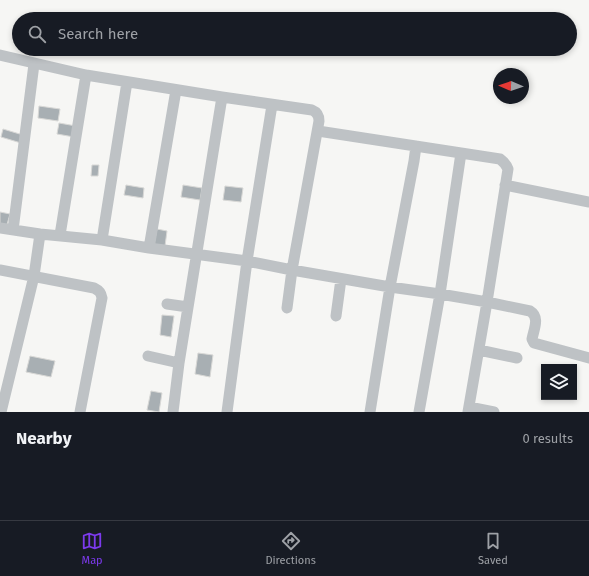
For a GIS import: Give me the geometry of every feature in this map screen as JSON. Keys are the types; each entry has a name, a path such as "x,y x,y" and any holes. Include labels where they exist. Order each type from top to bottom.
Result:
{"street":[{"path":"0,55 86,76 315,111 319,116 318,130 292,270 287,308"},
{"path":"13,230 34,64"},
{"path":"60,235 86,76"},
{"path":"102,240 127,82"},
{"path":"148,248 176,90"},
{"path":"173,412 196,255 222,97"},
{"path":"227,412 247,261 272,105"},
{"path":"318,130 500,159 504,162 508,169 468,410 494,412"},
{"path":"370,412 390,288 416,146"},
{"path":"419,412 440,294 461,153"},
{"path":"505,185 589,202"},
{"path":"0,228 40,234 102,240 196,255 247,261 390,288 440,294 530,311 533,312 536,319 532,338 534,343 589,358"},
{"path":"1,412 34,276 40,234"},
{"path":"0,270 94,288 101,293 102,298 80,412"},
{"path":"336,316 341,279"},
{"path":"167,304 188,307"},
{"path":"479,350 517,358"},
{"path":"148,356 180,363"}],"building":[{"path":"39,106 60,109 58,121 38,118"},
{"path":"59,123 76,126 74,137 57,134"},
{"path":"3,129 23,135 21,143 1,137"},
{"path":"92,165 99,165 98,176 91,176"},
{"path":"126,185 144,188 143,198 124,195"},
{"path":"183,185 202,188 200,200 181,197"},
{"path":"225,186 243,188 241,202 223,200"},
{"path":"0,212 10,214 6,228 0,227"},
{"path":"157,229 167,231 165,246 154,244"},
{"path":"162,315 174,316 171,337 160,335"},
{"path":"198,353 213,355 210,377 195,374"},
{"path":"30,356 55,361 51,377 26,372"},
{"path":"151,391 162,393 159,412 147,410"}]}
